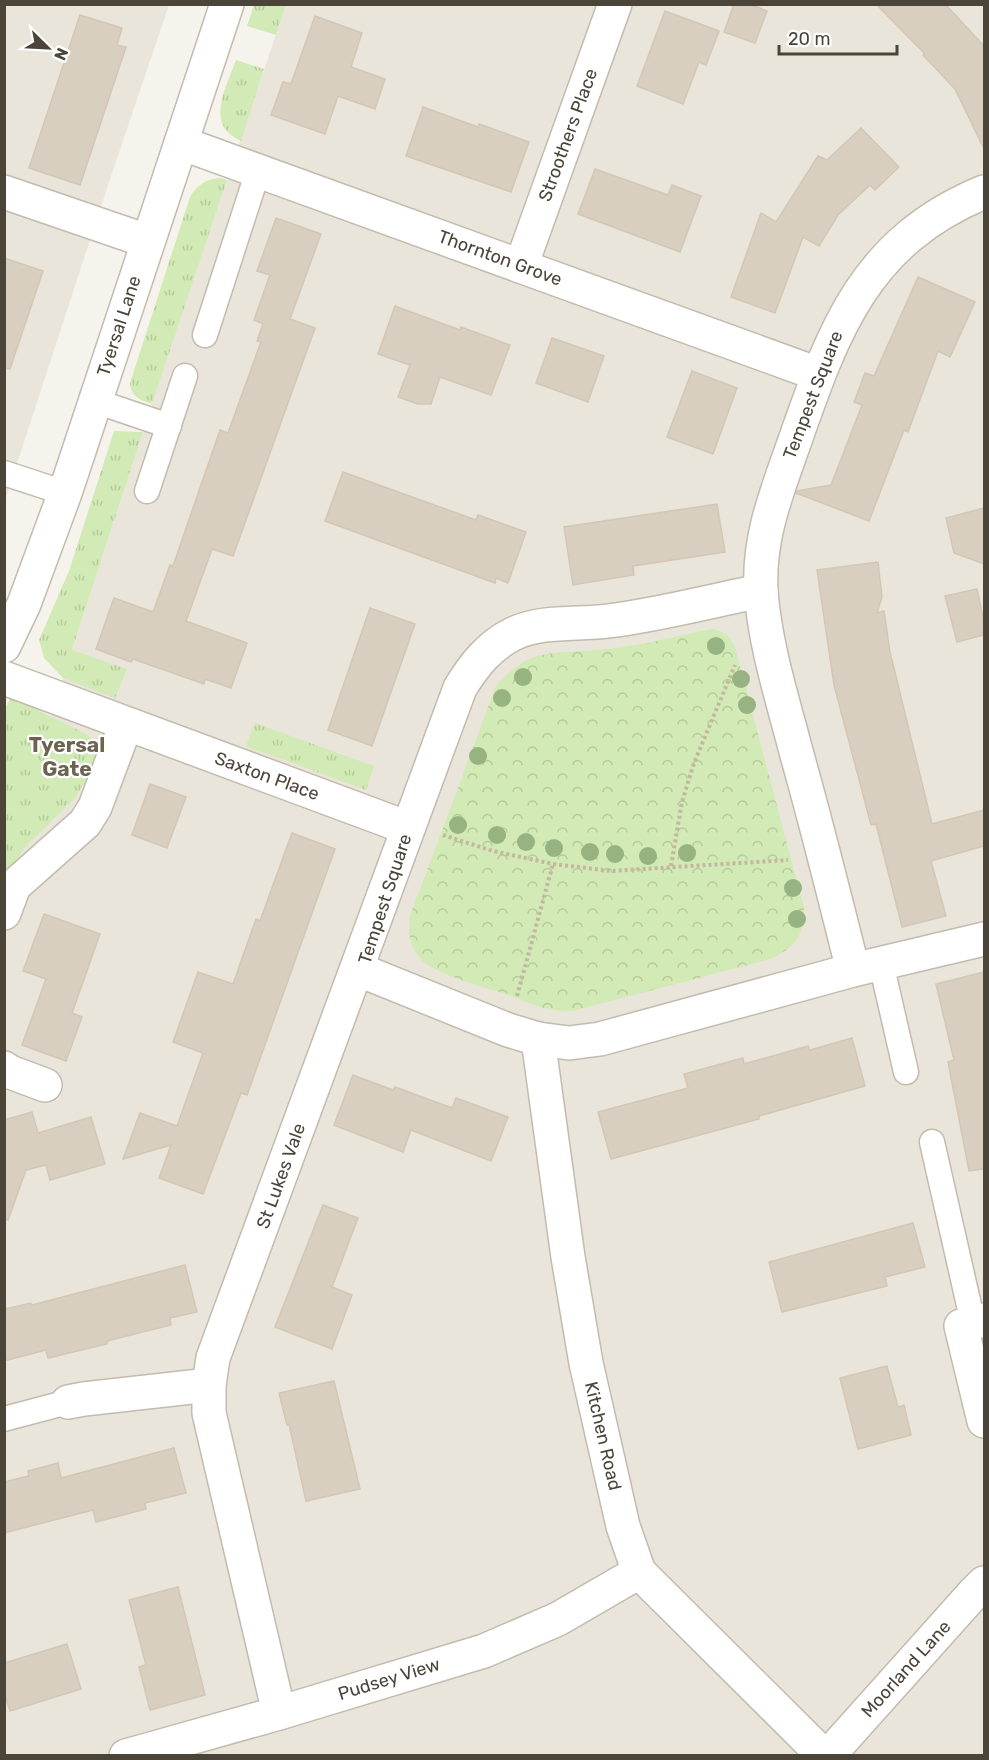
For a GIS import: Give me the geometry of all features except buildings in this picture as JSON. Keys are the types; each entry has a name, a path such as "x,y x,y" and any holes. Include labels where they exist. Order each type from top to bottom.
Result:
{"street":[{"name":"Tyersal Lane","path":"4,646 24,604 65,493 227,4"},
{"name":"Stroothers Place","path":"521,266 615,4"},
{"name":"Thornton Grove","path":"182,143 818,374"},
{"path":"4,192 147,241"},
{"name":"Tempest Square","path":"867,967 825,858 778,681 763,606 761,562 764,534 771,506 818,374 838,328 853,302 870,276 914,232 939,214 984,192"},
{"name":"Tempest Square","path":"763,606 539,626 514,633 492,647 473,666 460,688 357,969 523,1034 569,1043 600,1039 867,967 984,939"},
{"name":"Saxton Place","path":"4,678 408,828"},
{"path":"4,913 15,886 86,823 95,807 126,724"},
{"name":"St Lukes Vale","path":"279,1713 209,1413 209,1385 213,1358 357,969"},
{"name":"Kitchen Road","path":"523,1034 586,1363 623,1526 639,1572 826,1755"},
{"path":"4,1068 45,1085"},
{"path":"979,1322 961,1326 984,1421"},
{"path":"68,1402 209,1385"},
{"name":"Pudsey View","path":"126,1755 279,1713 484,1651 558,1619 639,1572"},
{"name":"Moorland Lane","path":"826,1755 984,1583"}],"lane":[{"path":"205,335 258,171"},
{"path":"147,491 185,376"},
{"path":"95,401 169,426"},
{"path":"4,472 65,493"},
{"path":"867,967 906,1072"},
{"path":"932,1142 979,1322"},
{"path":"4,1419 68,1402"}],"path":[{"path":"671,866 682,802 694,764 738,658 763,606"},
{"path":"408,828 436,833 493,850 553,864 610,871 825,858"},
{"path":"523,1034 553,864"}],"shaded area":[{"path":"5,5 169,5 5,500"},
{"path":"286,5 984,5 984,1755 5,1756 5,848 17,820 166,361"}],"green space":[{"path":"254,5 286,5 276,35 247,26"},
{"path":"236,60 264,69 241,141 223,126 221,116 223,94"},
{"path":"220,178 227,180 152,404 134,395 130,383 190,197 202,183"},
{"path":"114,431 143,432 72,650 127,669 115,698 63,678 44,658 39,640 69,571"},
{"path":"711,629 726,634 735,647 804,908 800,933 792,945 771,959 573,1011 536,1006 452,976 419,958 411,941 410,916 496,686 514,668 537,656 626,647"},
{"path":"18,696 34,708 88,735 95,745 96,756 75,798 26,846 5,876 5,709 11,697"},
{"path":"255,723 374,766 366,790 246,746"}],"district":[{"name":"Tyersal Gate","path":"67,756"}]}
